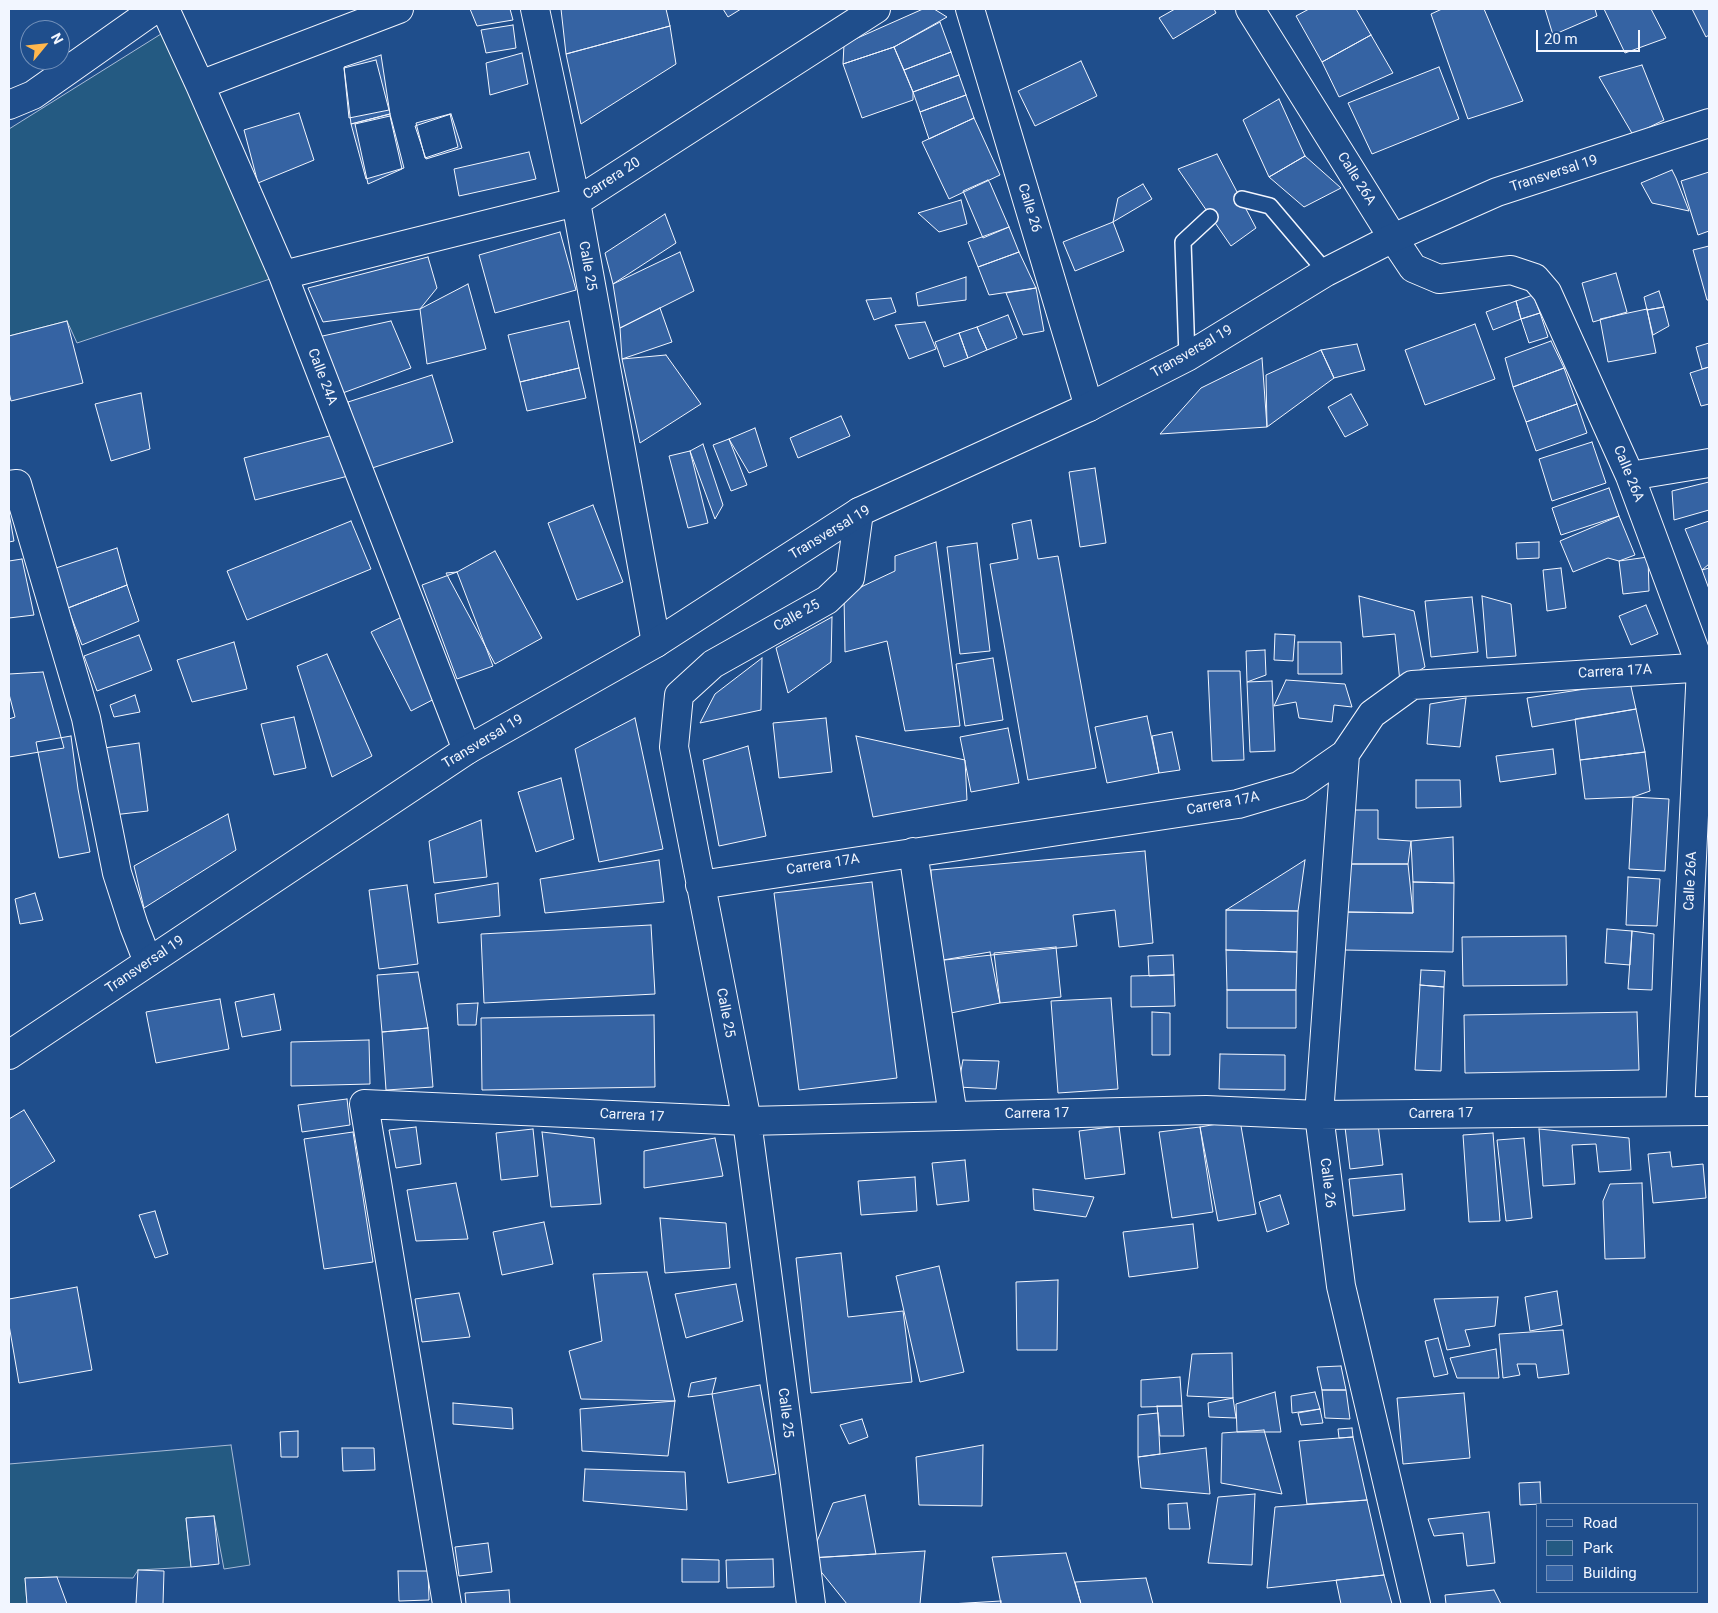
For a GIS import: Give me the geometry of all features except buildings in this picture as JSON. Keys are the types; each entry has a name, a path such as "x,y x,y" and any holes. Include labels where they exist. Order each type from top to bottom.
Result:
{"street":[{"path":"9,105 33,95 155,9"},
{"name":"Calle 24A","path":"165,9 283,275 467,750"},
{"path":"200,85 398,9"},
{"name":"Calle 25","path":"535,9 576,202 656,643"},
{"name":"Carrera 20","path":"283,275 576,202 876,9"},
{"name":"Calle 26","path":"970,9 1089,408"},
{"name":"Calle 26A","path":"1250,9 1413,268 1439,279 1511,270 1535,278 1547,292 1630,476 1705,667 1680,1111"},
{"name":"Transversal 19","path":"9,1055 467,750 656,643 859,512 1089,408 1187,357 1326,272 1393,238 1497,192 1709,123"},
{"path":"1630,476 1709,462"},
{"path":"9,485 17,484 86,718 117,873 148,962"},
{"name":"Calle 25","path":"811,1604 747,1121 674,747 679,695 713,664 827,600 850,578 859,512"},
{"name":"Carrera 17A","path":"700,885 1238,804 1298,786 1345,754 1372,714 1412,684 1705,667"},
{"name":"Calle 26","path":"1345,754 1319,1115 1341,1286 1416,1604"},
{"path":"913,852 953,1116"},
{"name":"Carrera 17","path":"447,1604 364,1104 747,1121 1206,1110 1319,1115 1709,1111"}],"lane":[{"path":"1242,199 1270,206 1326,272"},
{"path":"1187,357 1183,242 1210,217"}],"green space":[{"path":"169,29 279,276 77,343 67,321 9,336 9,129"},
{"path":"231,1445 250,1565 224,1569 214,1516 186,1518 191,1567 138,1570 133,1578 25,1578 27,1604 9,1604 9,1464"}]}
